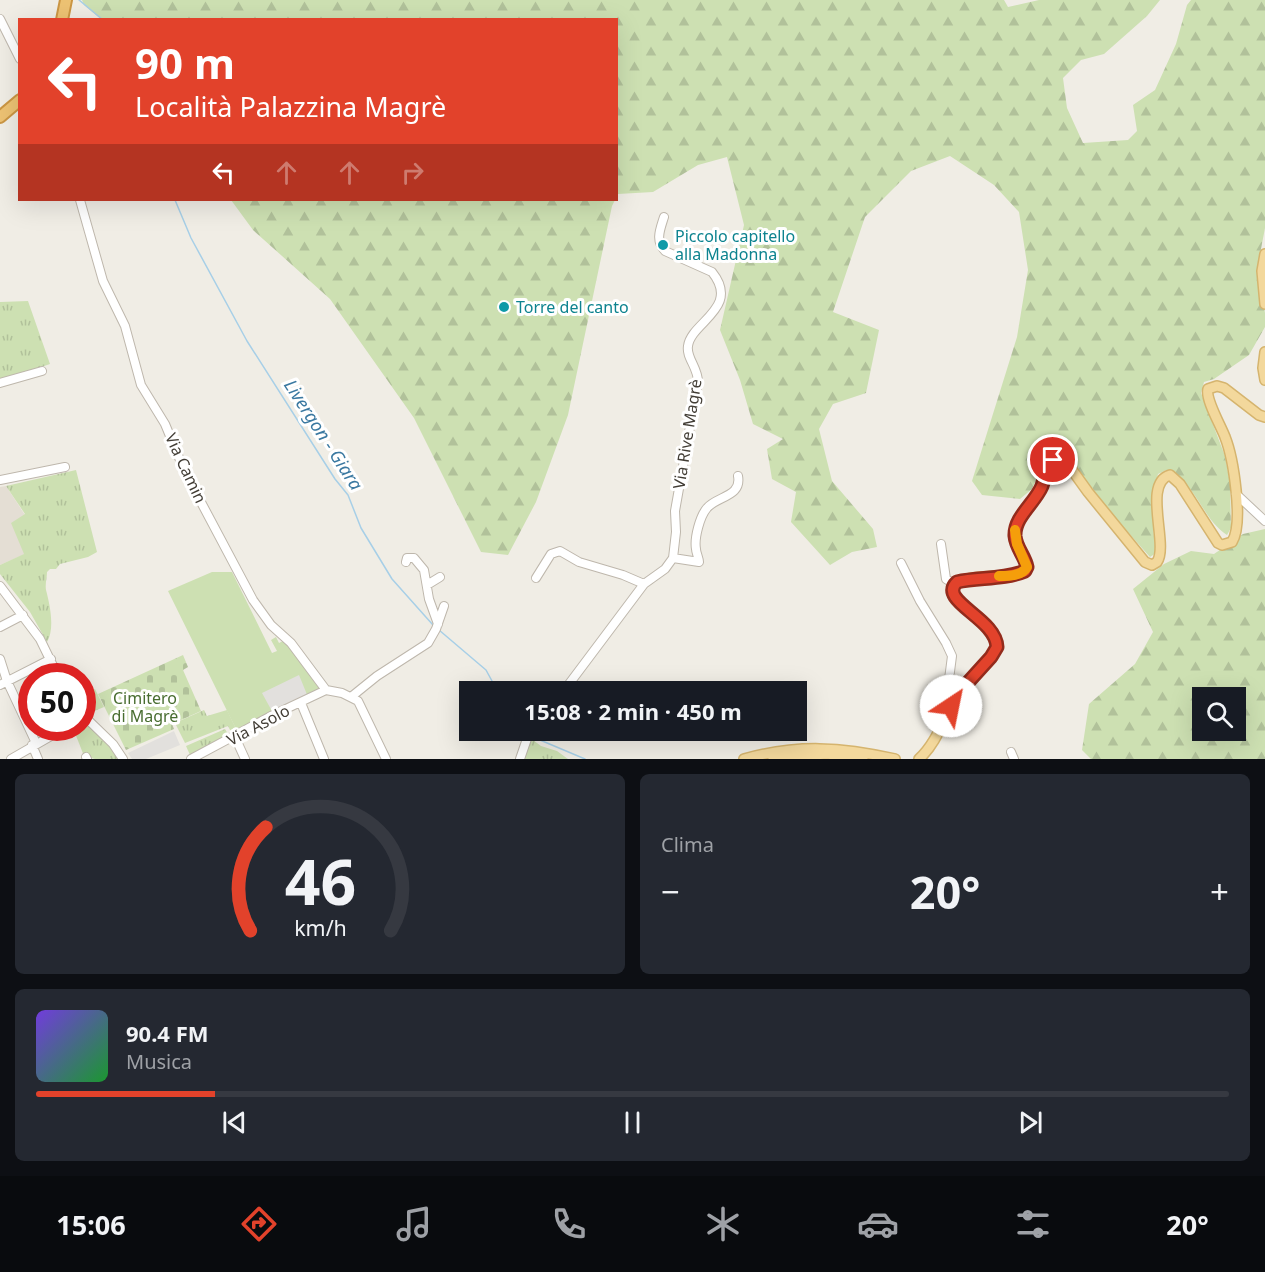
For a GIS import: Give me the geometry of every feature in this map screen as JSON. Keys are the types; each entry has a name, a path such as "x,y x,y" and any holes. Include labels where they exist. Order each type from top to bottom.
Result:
{"highway":[{"path":"62,18 66,0"},
{"path":"0,117 18,102"}],"main road":[{"path":"1265,254 1262,271 1265,304"},
{"path":"1265,352 1263,368 1265,380"},
{"path":"922,758 962,689 997,647 990,627 956,600 952,593 954,584 966,579 1009,576 1025,571 1027,562 1017,544 1016,529 1040,490 1049,464 1057,459 1070,466 1144,562 1152,565 1160,557 1157,508 1161,483 1165,476 1170,475 1176,479 1218,543 1222,545 1232,542 1237,532 1236,494 1230,452 1208,398 1208,389 1217,386 1224,388 1259,415 1265,417"},
{"path":"744,759 800,748 829,748 870,753 895,759"},
{"path":"771,759 827,754 863,759"}],"street":[{"path":"0,19 18,55"},
{"name":"Via Camin","path":"80,201 103,281 125,326 141,385 165,424 185,472 253,600 271,624 291,643 326,690"},
{"name":"Via Rive Magrè","path":"664,217 659,232 664,251 712,272 720,288 718,307 688,342 687,353 696,368 698,382 675,511 676,532 673,558"},
{"path":"0,383 42,371"},
{"path":"0,480 65,467"},
{"path":"571,681 644,584 664,569 673,558 699,562 695,548 702,515 707,508 736,490 739,482 738,476"},
{"path":"1236,494 1265,520"},
{"path":"941,544 946,579 954,584"},
{"path":"536,578 551,554 560,551 579,562 644,584"},
{"path":"406,562 405,560 410,557 417,560 424,570 429,599 438,625"},
{"path":"901,563 952,656 944,718"},
{"path":"427,585 440,577"},
{"path":"0,586 40,639 53,663"},
{"path":"351,697 433,637 444,606"},
{"path":"0,627 23,615"},
{"path":"0,659 4,683 34,744 38,759"},
{"path":"4,683 51,659"},
{"path":"326,690 358,701 386,759"},
{"name":"Via Asolo","path":"191,759 326,690"},
{"path":"301,703 324,759"},
{"path":"96,728 113,744 123,759"},
{"path":"236,737 244,759"},
{"path":"11,759 21,756 40,741"},
{"path":"520,759 526,741"}],"shaded area":[{"path":"6,486 25,515 25,554 0,565 0,487"},
{"path":"299,675 308,697 273,713 262,693"},
{"path":"174,731 180,745 146,759 132,759 128,753"}],"green space":[{"path":"82,0 1004,0 1008,7 1039,0 1160,0 1147,16 1104,54 1081,60 1063,78 1067,108 1083,143 1128,140 1137,131 1133,105 1155,90 1176,44 1187,5 1191,0 1265,0 1265,228 1257,270 1265,313 1265,327 1249,355 1214,379 1204,382 1201,393 1225,456 1230,483 1231,528 1227,535 1218,528 1193,492 1177,476 1166,470 1158,474 1154,495 1156,553 1150,557 1087,482 1061,457 1046,458 1032,489 1020,499 982,495 972,481 1017,337 1028,270 1019,212 994,185 950,156 911,171 865,217 833,312 879,330 866,393 833,404 819,429 832,481 873,529 877,547 852,552 830,565 791,522 796,492 772,479 767,449 783,439 753,424 740,380 720,330 744,225 727,157 698,165 653,192 618,194 618,18 100,18 84,5"},
{"path":"232,201 614,201 568,415 536,502 508,555 481,552 414,418 330,299 253,230"},
{"path":"28,301 50,364 0,381 0,302"},
{"path":"76,470 97,552 88,557 60,564 56,569 50,569 47,572 46,588 51,630 47,642 30,612 0,574 0,565 24,554 11,523 25,514 6,486"},
{"path":"1265,529 1265,759 1091,759 1082,750 1089,704 1135,664 1153,632 1133,589 1164,564 1191,551 1214,554 1243,534"},
{"path":"212,572 232,572 272,653 277,651 271,640 276,637 279,643 285,640 322,688 236,729 168,591"},
{"name":"Cimitero di Magrè","path":"183,655 188,667 183,670 201,711 172,724 174,729 126,750 98,694"},
{"path":"96,691 104,707 96,710"},
{"path":"204,710 207,716 227,710 237,731 232,734 228,726 185,743 175,723"},
{"path":"225,729 228,734 190,755 186,746"},
{"path":"96,732 104,738 119,759 95,759 84,756 78,741 96,741"},
{"path":"528,741 534,741 541,746 557,751 568,759 522,759"}],"waterway":[{"name":"Livergon - Giara","path":"79,0 101,18"},
{"name":"Livergon - Giara","path":"175,201 191,238 247,341 335,479 348,495 361,528 392,579 433,625"},
{"name":"Livergon - Giara","path":"439,630 486,670 492,681"},
{"name":"Livergon - Giara","path":"542,741 585,759"}],"slow traffic":[{"path":"999,576 1019,574 1027,567 1027,562 1017,544 1015,530"}],"place":[{"name":"Piccolo capitello alla Madonna","path":"663,245"},
{"name":"Torre del canto","path":"504,307"}],"route":[{"path":"951,706 970,678 991,657 997,647 997,641 990,627 956,600 952,588 957,582 966,579 1009,576 1025,571 1027,562 1019,550 1015,537 1016,529 1040,490 1049,464 1053,460"}]}
